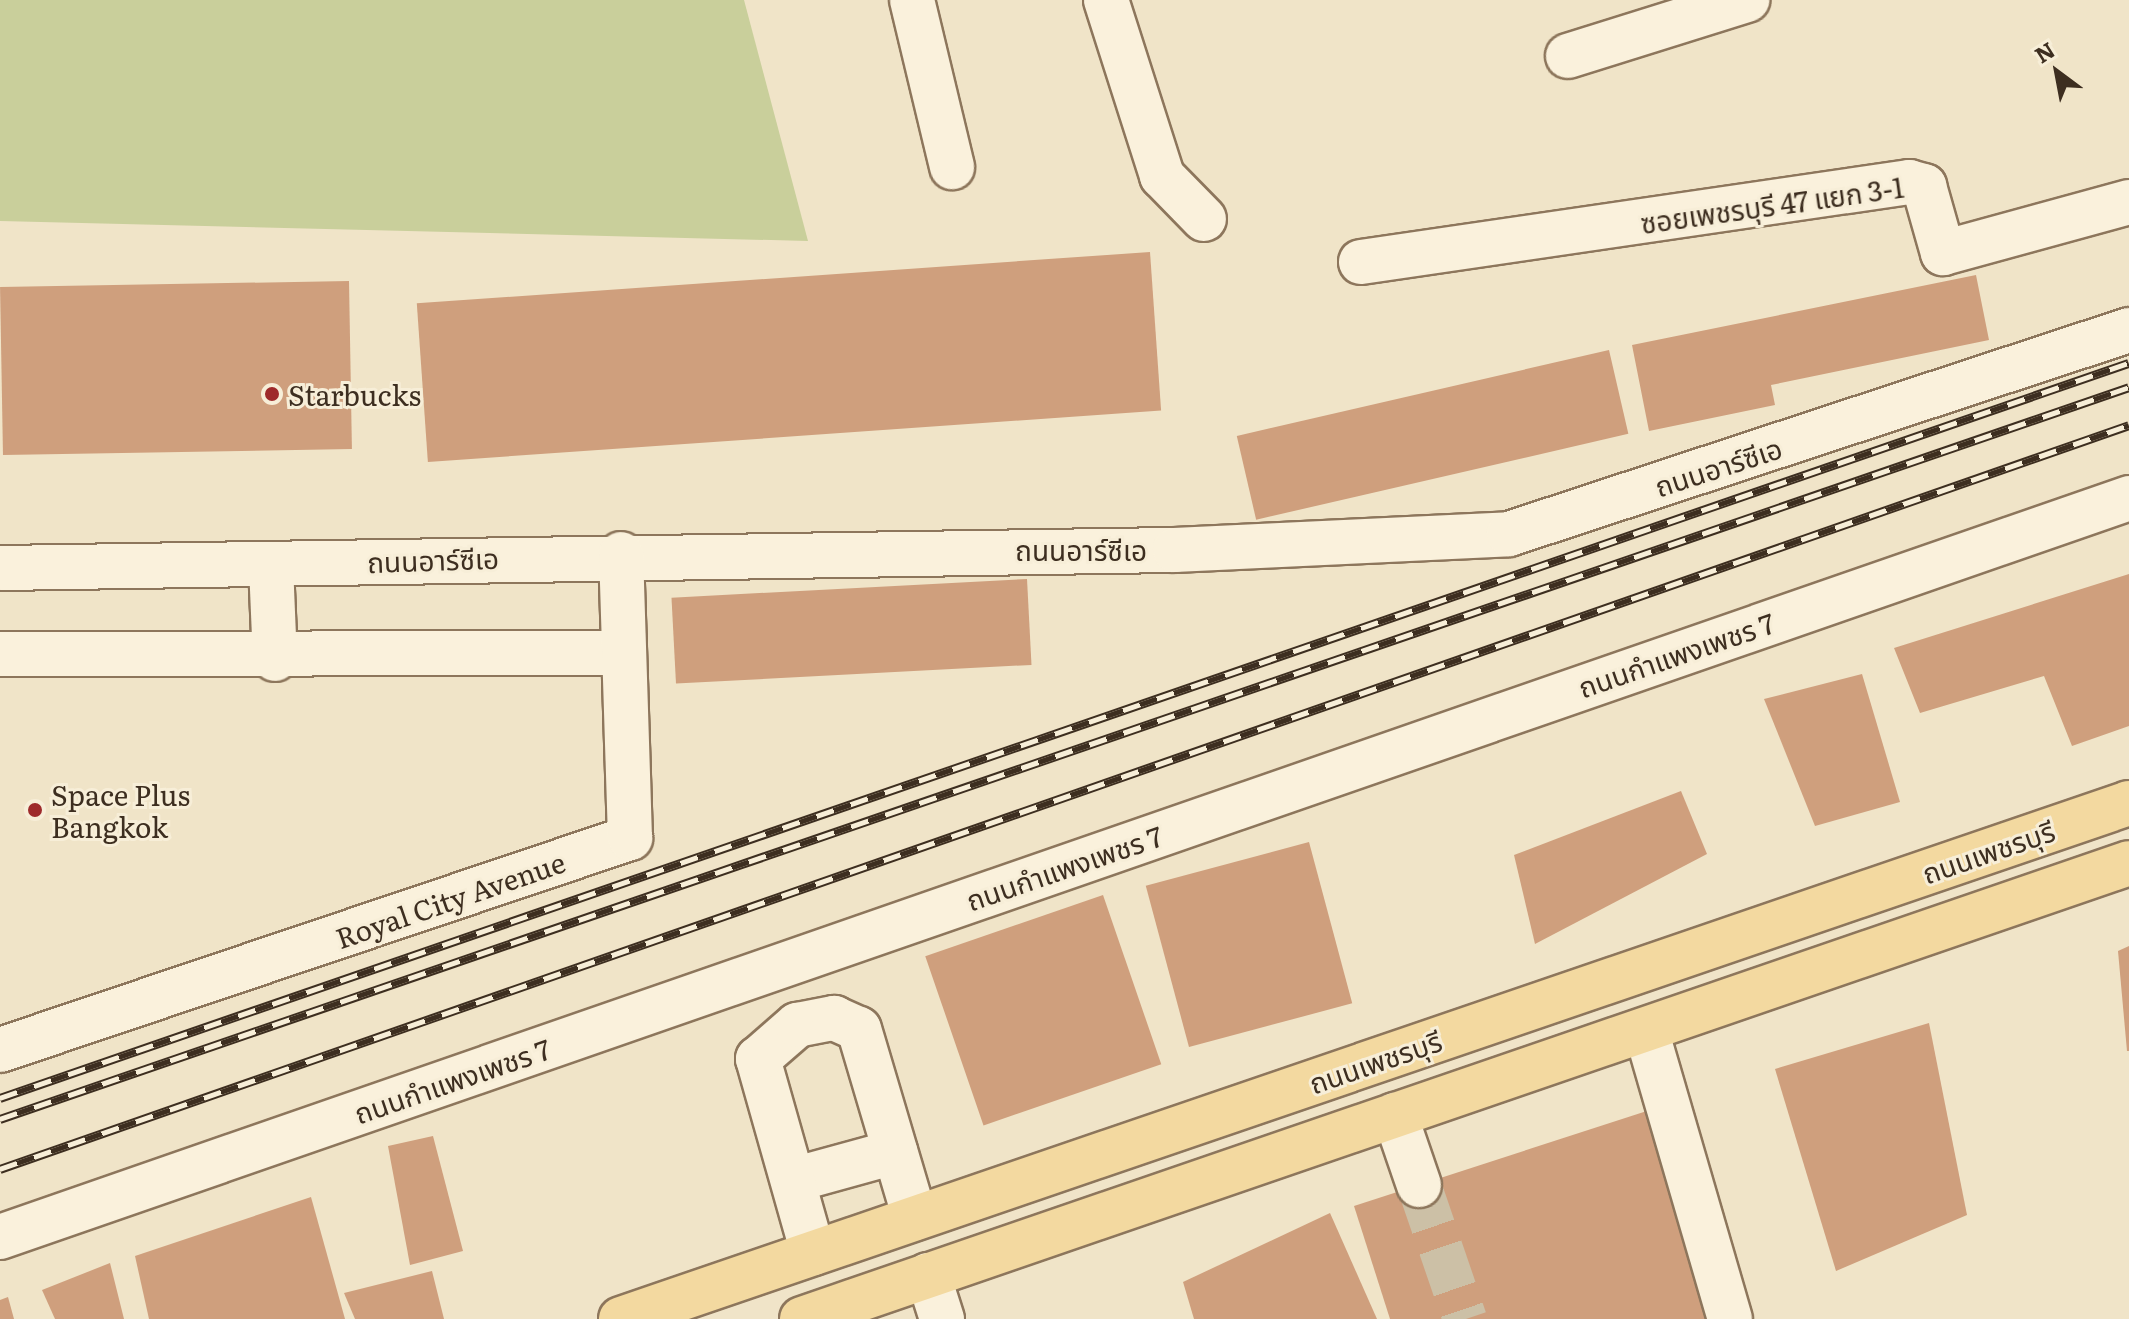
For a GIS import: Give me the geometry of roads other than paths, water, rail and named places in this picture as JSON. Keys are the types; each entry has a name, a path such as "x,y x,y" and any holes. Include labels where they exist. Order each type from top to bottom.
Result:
{"main road":[{"name":"ถนนเพชรบุรี","path":"621,1319 2129,803"},
{"name":"ถนนเพชรบุรี","path":"802,1319 2129,863"},
{"path":"1352,1069 1381,1120"}],"street":[{"path":"912,0 952,167"},
{"path":"1106,0 1162,176 1204,219"},
{"path":"1568,56 1747,0"},
{"name":"ซอยเพชรบุรี 47 แยก 3-1","path":"1361,262 1909,182 1924,186 1943,253 2129,202"},
{"name":"ถนนอาร์ซีเอ","path":"0,568 271,565 621,554 1175,550 1509,534 2129,330"},
{"name":"ถนนกำแพงเพชร 7","path":"0,1237 2129,498"},
{"name":"Royal City Avenue","path":"0,1050 630,838 621,554"},
{"path":"271,565 275,659"},
{"path":"0,654 275,659 624,653"},
{"path":"813,1253 758,1059 778,1035 815,1019 834,1018 859,1029 915,1218"},
{"path":"1646,1030 1730,1319"},
{"path":"1381,1120 1419,1185"},
{"path":"793,1180 895,1152"},
{"path":"928,1275 942,1319"}],"tunnel":[{"path":"1419,1185 1465,1319"}],"railway":[{"path":"0,1098 2129,363"},
{"path":"0,1119 2129,387"},
{"path":"0,1169 2129,425"}],"place":[{"name":"Starbucks","path":"272,394"},
{"name":"Space Plus Bangkok","path":"35,810"}]}
